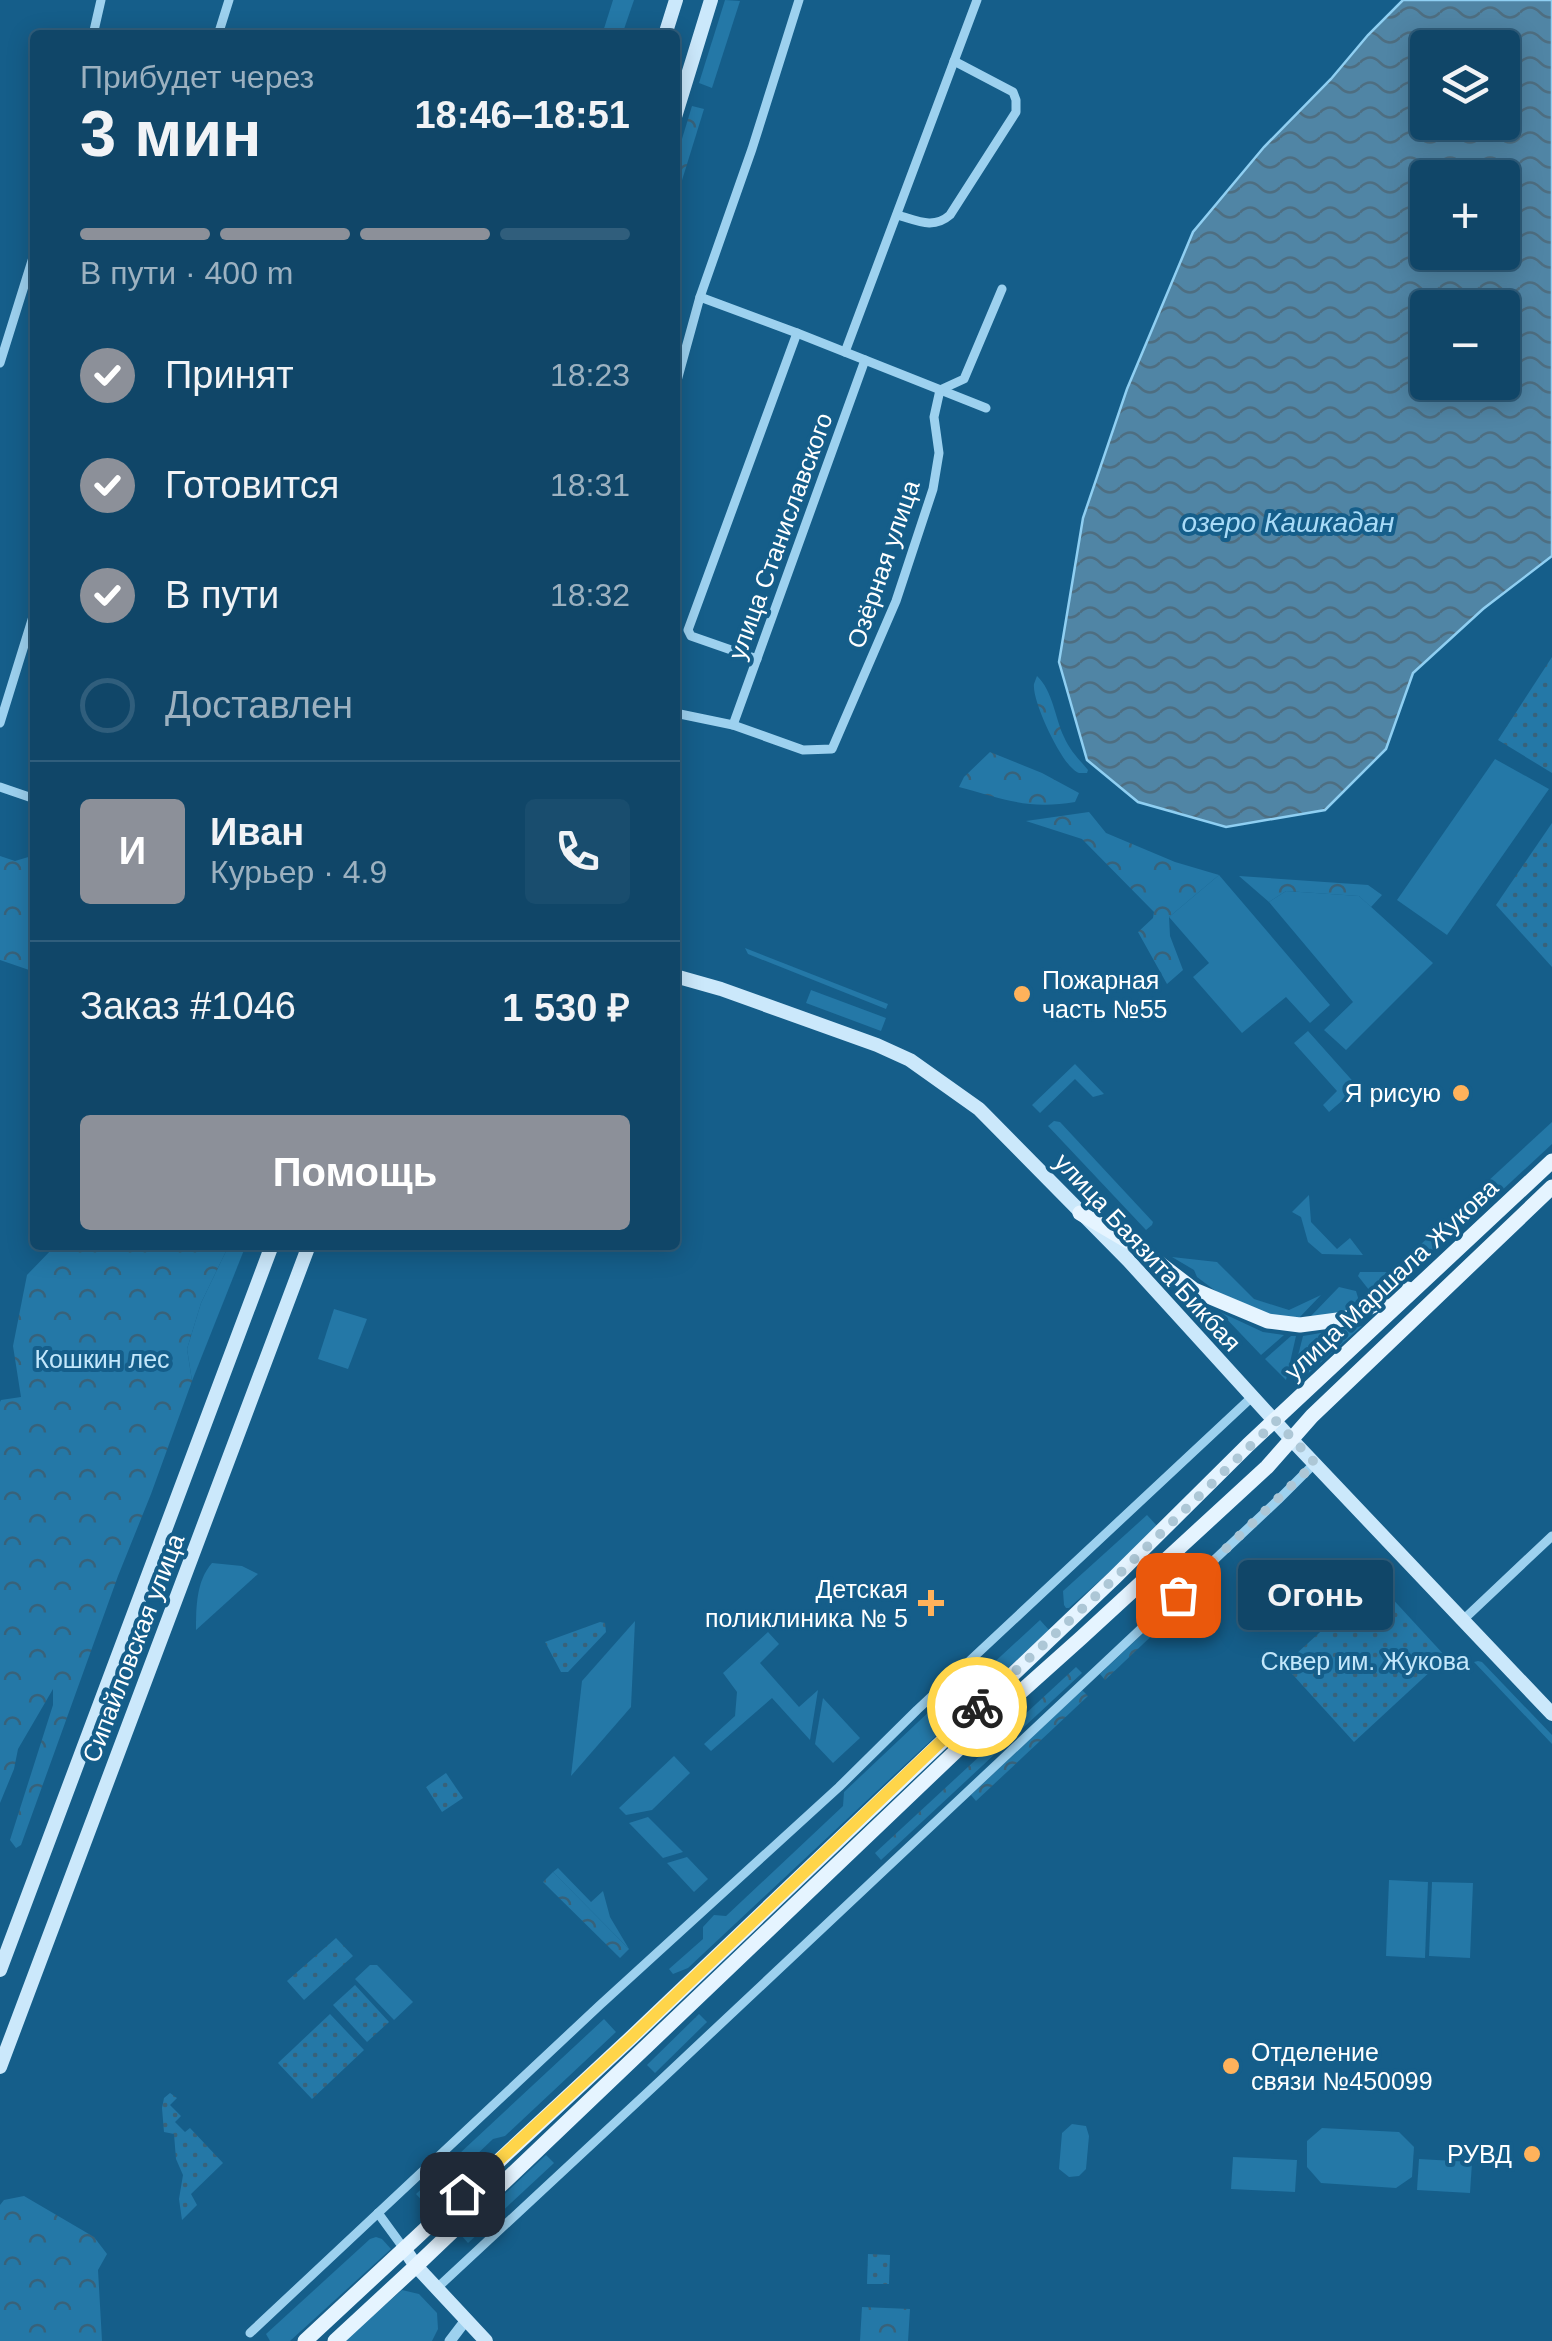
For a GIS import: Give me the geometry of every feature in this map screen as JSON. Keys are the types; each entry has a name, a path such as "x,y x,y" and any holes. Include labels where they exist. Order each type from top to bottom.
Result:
{"main road":[{"path":"666,30 676,0"},
{"path":"680,101 711,0"},
{"name":"улица Баязита Бикбая","path":"680,978 877,1045 910,1060 979,1109 1128,1260 1291,1439 1552,1714"},
{"name":"улица Маршала Жукова","path":"305,2341 618,2050 1552,1161"},
{"name":"улица Маршала Жукова","path":"335,2341 976,1732 1267,1466 1312,1416 1552,1187"},
{"path":"1080,1213 1138,1246 1194,1290 1268,1322 1300,1325 1344,1319 1424,1281"},
{"name":"Сипайловская улица","path":"0,1970 270,1250"},
{"name":"Сипайловская улица","path":"0,2067 307,1250"},
{"path":"404,2250 486,2341"}],"street":[{"path":"94,30 102,0"},
{"path":"220,30 229,0"},
{"path":"680,370 700,297 799,0"},
{"path":"845,352 978,0"},
{"path":"897,215 933,225 950,216 1016,112 1013,92 954,62"},
{"path":"0,364 30,268"},
{"path":"940,390 964,379 1002,289"},
{"path":"700,297 986,408"},
{"path":"757,659 691,636 688,630 797,333"},
{"name":"улица Станиславского","path":"733,725 865,360"},
{"name":"Озёрная улица","path":"733,725 802,750 832,749 896,601 932,489 939,453 934,416 940,390"},
{"path":"0,723 30,626"},
{"path":"680,714 733,725"},
{"path":"0,788 30,797"},
{"path":"250,2332 839,1787 1252,1397"},
{"path":"436,2288 1315,1463"},
{"path":"1463,1620 1552,1536"},
{"path":"378,2214 404,2250"},
{"path":"450,2341 466,2320"}],"green space":[{"path":"613,0 634,0 624,30 604,30"},
{"path":"725,0 740,1 712,88 699,83"},
{"path":"692,106 704,109 680,187 680,146"},
{"path":"1552,657 1552,773 1498,740"},
{"path":"1037,676 1050,697 1066,742 1087,773 1072,768 1054,741 1037,703"},
{"path":"990,752 1079,793 1075,802 1030,804 959,787"},
{"path":"1495,759 1549,789 1447,935 1397,900"},
{"path":"1089,812 1106,833 1175,862 1219,875 1169,917 1170,936 1183,970 1167,984 1138,932 1154,912 1082,839 1026,821"},
{"path":"1552,823 1552,967 1496,905"},
{"path":"0,856 15,861 30,856 30,970 0,960"},
{"path":"1219,875 1330,1005 1310,1023 1286,997 1242,1033 1193,977 1209,963 1169,917"},
{"path":"1239,876 1368,885 1382,895 1371,907 1359,896 1286,891 1269,902"},
{"path":"1286,891 1359,896 1433,963 1346,1050 1324,1030 1353,1002 1269,902"},
{"path":"745,948 888,1004 886,1009 748,954"},
{"path":"811,990 886,1018 881,1031 806,1003"},
{"path":"1308,1031 1358,1087 1329,1112 1323,1105 1337,1091 1294,1043"},
{"path":"1075,1064 1104,1094 1093,1097 1075,1079 1040,1113 1032,1105"},
{"path":"1060,1122 1152,1225 1146,1230 1048,1126"},
{"path":"1552,1122 1552,1144 1498,1194 1487,1182"},
{"path":"1476,1192 1486,1204 1429,1258 1422,1258 1417,1248"},
{"path":"1309,1195 1311,1222 1337,1249 1350,1238 1363,1255 1322,1254 1308,1242 1301,1217 1292,1212"},
{"name":"Кошкин лес","path":"51,1250 227,1250 201,1303 187,1349 192,1381 21,1845 16,1848 10,1840 53,1705 53,1689 18,1749 0,1803 0,1402 21,1397 13,1346 27,1275"},
{"path":"227,1250 244,1250 192,1381 187,1349 201,1303"},
{"path":"1172,1257 1217,1262 1254,1299 1289,1310 1321,1295 1298,1319 1274,1316 1217,1292 1194,1270"},
{"path":"1360,1272 1393,1272 1396,1282 1382,1296 1373,1295 1358,1276"},
{"path":"1339,1287 1356,1291 1359,1301 1355,1306 1344,1312 1310,1317"},
{"path":"334,1309 367,1319 348,1369 318,1359"},
{"path":"1220,1312 1263,1332 1284,1335 1261,1355"},
{"path":"1362,1326 1295,1385 1293,1375 1303,1336"},
{"path":"1296,1336 1286,1380 1265,1359"},
{"path":"1147,1515 1159,1528 1066,1608 1063,1591"},
{"path":"212,1563 242,1566 258,1574 196,1630 200,1586"},
{"name":"Сквер им. Жукова","path":"1376,1581 1446,1657 1354,1742 1284,1665"},
{"path":"1174,1604 1180,1609 1105,1680 1100,1674"},
{"path":"1040,1620 1049,1630 688,1968 673,1974 669,1969 703,1939 703,1927 714,1915 726,1916 843,1806 844,1792 935,1706 947,1706"},
{"path":"635,1621 631,1707 571,1776 582,1681"},
{"path":"605,1623 606,1632 568,1672 561,1672 545,1642"},
{"path":"768,1632 779,1644 760,1663 799,1707 818,1690 810,1740 772,1698 711,1751 704,1744 735,1716 737,1692 723,1673"},
{"path":"1478,1661 1552,1735 1552,1744 1474,1662"},
{"path":"1076,1667 1082,1673 881,1860 875,1853"},
{"path":"1082,1690 1088,1696 976,1801 971,1795"},
{"path":"823,1698 860,1738 833,1763 815,1744"},
{"path":"674,1756 690,1773 652,1810 626,1815 619,1808"},
{"path":"446,1773 463,1798 442,1812 426,1787"},
{"path":"648,1817 683,1852 663,1858 629,1823"},
{"path":"687,1857 708,1879 694,1892 667,1863"},
{"path":"558,1868 591,1902 603,1891 610,1917 629,1949 553,1872"},
{"path":"553,1872 629,1949 620,1958 543,1882"},
{"path":"1389,1880 1428,1882 1425,1958 1386,1956"},
{"path":"1432,1882 1473,1883 1470,1958 1429,1956"},
{"path":"336,1938 353,1956 304,2000 287,1981"},
{"path":"370,1965 377,1965 413,2002 394,2020 355,1979"},
{"path":"355,1985 389,2022 367,2042 333,2005"},
{"path":"330,2014 364,2050 312,2099 278,2063"},
{"path":"699,2014 707,2022 655,2073 647,2065"},
{"path":"604,2019 616,2032 505,2136 493,2139 453,2177 450,2191 430,2209 416,2194"},
{"path":"170,2093 177,2098 170,2105 181,2116 175,2122 185,2132 190,2128 223,2163 191,2194 197,2205 182,2220 179,2199 183,2175 176,2159 174,2134 164,2132 162,2108"},
{"path":"1072,2124 1086,2126 1089,2136 1086,2169 1079,2176 1069,2177 1059,2169 1062,2133"},
{"path":"1322,2128 1399,2132 1414,2147 1412,2177 1396,2188 1321,2183 1307,2167 1307,2141"},
{"path":"546,2155 554,2163 468,2243 461,2235"},
{"path":"1233,2157 1297,2160 1295,2192 1231,2189"},
{"path":"1419,2159 1472,2162 1470,2193 1417,2190"},
{"path":"24,2196 94,2237 107,2254 98,2270 102,2341 0,2341 0,2205 4,2200"},
{"path":"376,2237 391,2249 290,2341 270,2341 266,2334"},
{"path":"868,2254 890,2255 889,2284 867,2284"},
{"path":"402,2290 419,2294 437,2313 438,2329 432,2341 344,2341"},
{"path":"862,2307 910,2309 908,2341 860,2341"}],"water":[{"name":"озеро Кашкадан","path":"1403,0 1552,0 1552,556 1483,609 1413,673 1386,749 1325,810 1226,827 1138,802 1087,760 1059,662 1083,518 1127,389 1193,232 1264,147"}],"way so far":[{"path":"977,1707 1276,1421 1315,1463 1178,1595"}],"place":[{"name":"Пожарная часть №55","path":"1022,994"},
{"name":"Я рисую","path":"1461,1093"},
{"name":"Огонь","path":"1178,1595"},
{"name":"Детская поликлиника № 5","path":"931,1603"},
{"name":"Отделение связи №450099","path":"1231,2066"},
{"name":"РУВД","path":"1532,2154"}],"route":[{"path":"462,2194 977,1707"}]}
